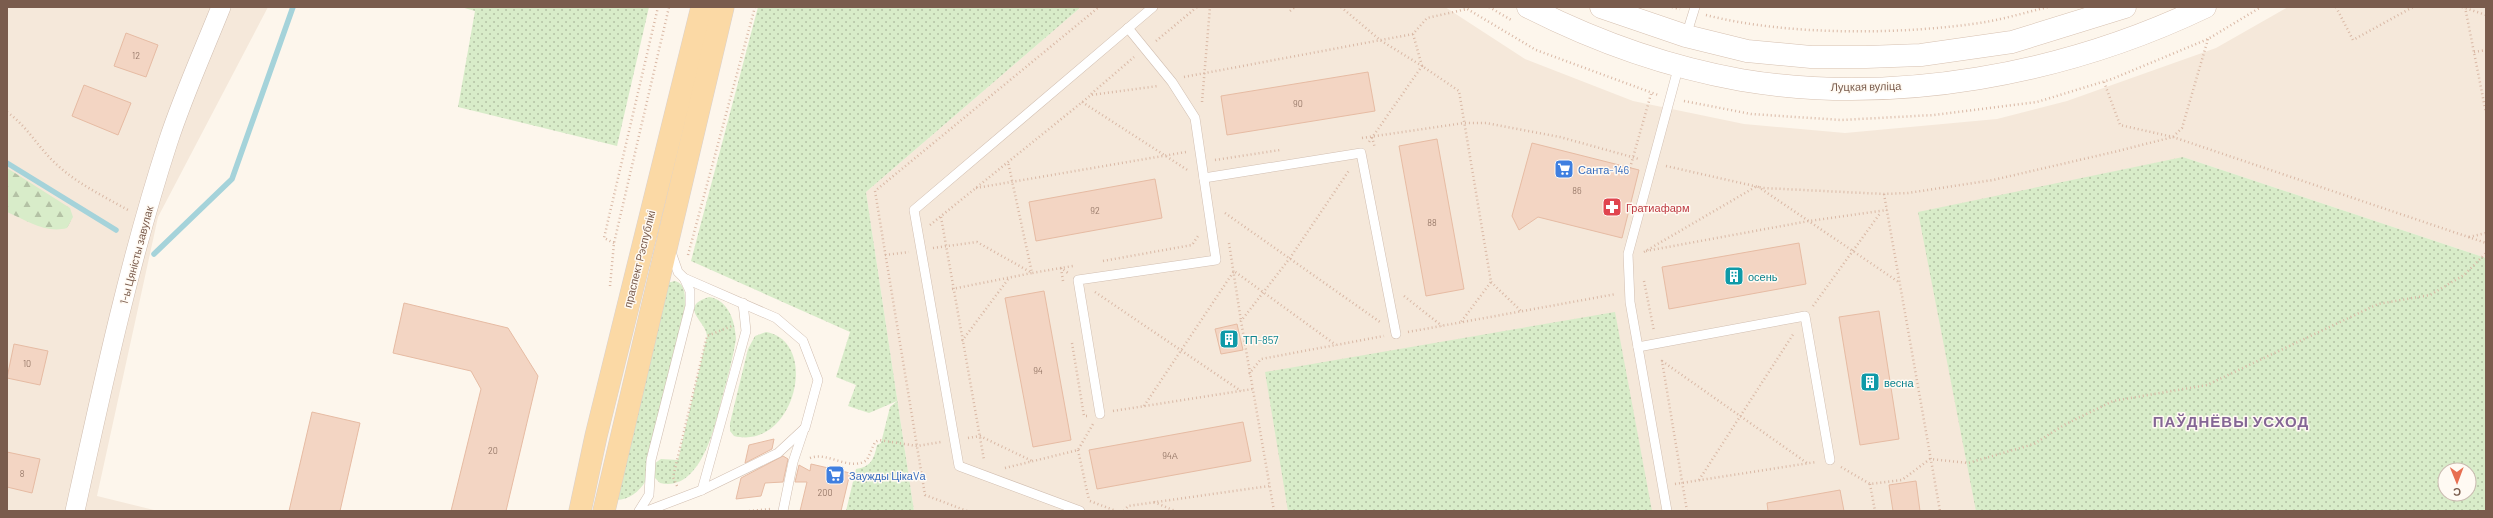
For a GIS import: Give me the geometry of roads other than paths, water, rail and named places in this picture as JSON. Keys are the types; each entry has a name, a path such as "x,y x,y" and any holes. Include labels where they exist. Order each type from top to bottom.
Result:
{"main road":[{"name":"праспект Рэспублікі","path":"580,511 598,428 702,7"},
{"name":"праспект Рэспублікі","path":"604,511 723,7"}],"street":[{"name":"1-ы Цяністы завулак","path":"75,511 105,371 146,220 177,118 222,7"},
{"name":"Луцкая вуліца","path":"1528,7 1561,24 1613,45 1680,65 1740,79 1809,87 1868,88 1943,82 2015,71 2093,50 2161,28 2205,7"},
{"path":"1600,7 1686,36 1746,51 1779,55 1850,57 1921,55 2012,42 2125,7"}],"lane":[{"path":"1080,511 959,466 914,210 1153,7"},
{"path":"1686,36 1694,9"},
{"path":"1100,414 1078,280 1216,260 1195,118 1172,82 1128,28"},
{"path":"1667,511 1629,292 1628,254 1680,65"},
{"path":"1204,178 1361,153 1396,334"},
{"path":"639,511 649,494 651,460 690,306 690,291 684,278 678,272 671,254 672,220"},
{"path":"684,278 776,318 803,341 818,380 805,428 793,462 783,511"},
{"path":"702,490 746,331 743,303"},
{"path":"1638,346 1805,316 1830,460"},
{"path":"647,511 702,490 778,453 805,428"}],"waterway":[{"path":"154,254 232,179 293,7"},
{"path":"7,163 116,230"}],"place":[{"name":"Санта-146","path":"1564,169"},
{"name":"Гратиафарм","path":"1612,207"},
{"name":"осень","path":"1734,276"},
{"name":"ТП-857","path":"1229,339"},
{"name":"весна","path":"1870,382"},
{"name":"Заужды ЦікаVа","path":"835,475"}],"district":[{"name":"ПАЎДНЁВЫ УСХОД","path":"2231,421"}]}
